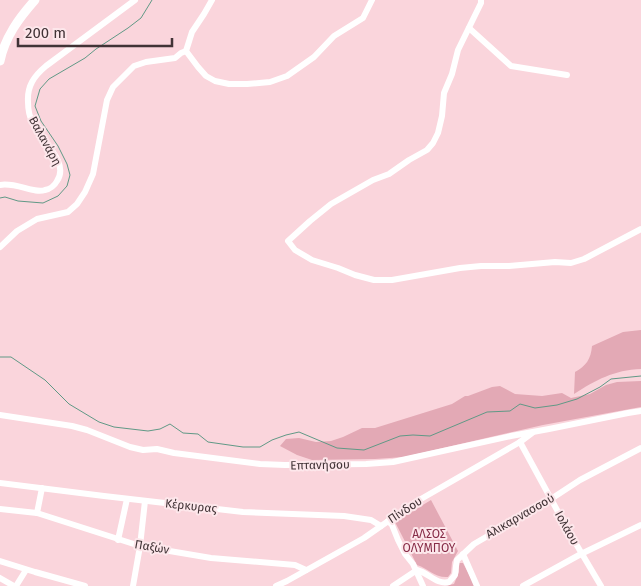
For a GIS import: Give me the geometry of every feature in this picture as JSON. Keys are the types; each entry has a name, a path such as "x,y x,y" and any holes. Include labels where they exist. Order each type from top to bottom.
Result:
{"main road":[{"path":"0,61 4,45 12,30 35,0"}],"street":[{"name":"Βαλανάρη","path":"0,185 11,184 41,191 50,188 56,183 60,174 60,166 56,156 37,131 31,118 28,101 30,85 35,76 46,66 135,0"},
{"path":"0,247 17,231 37,219 68,212 77,204 86,192 93,174 107,100 113,88 134,66 146,62 175,58 186,51 192,32 212,0"},
{"path":"186,51 206,76 214,81 229,84 270,82 288,76 314,57 334,36 363,18 372,0"},
{"path":"481,0 458,50 452,74 444,93 442,116 434,143 427,150 390,174 373,180 331,204 288,241 295,250 312,260 364,278 392,280 460,268 555,262 571,263 641,229"},
{"path":"469,28 511,66 567,75"},
{"name":"Επτανήσου","path":"0,415 72,426 143,450 157,449 277,465 385,463 641,411"},
{"name":"Πίνδου","path":"276,586 286,584 306,570 364,538 414,503 520,442 533,432"},
{"name":"Ιολάου","path":"520,442 581,554 601,586"},
{"name":"Αλικαρνασσού","path":"415,570 421,571 439,582 448,583 454,577 456,562 483,538 580,480 641,448"},
{"name":"Κέρκυρας","path":"0,483 243,512 344,516 371,520 381,526"},
{"path":"37,513 42,488"},
{"path":"118,540 126,499"},
{"path":"133,586 145,501"},
{"name":"Παξών","path":"0,509 37,513 140,546 211,558 295,565 306,570"},
{"path":"388,520 423,586"},
{"path":"523,586 581,554 641,525"},
{"path":"463,554 477,586"},
{"path":"0,561 80,585"},
{"path":"0,578 15,586 26,570"},
{"path":"393,586 415,570"}],"green space":[{"path":"641,330 641,369 622,371 590,384 574,394 575,372 587,362 592,346 623,332"},
{"path":"641,381 641,407 543,425 404,457 312,460 280,446 286,439 299,438 316,442 331,441 362,428 375,428 452,404 465,396 492,387 500,386 515,394 542,396 562,393 571,398 590,394 606,385 617,382"},
{"name":"ΑΛΣΟΣ ΟΛΥΜΠΟΥ","path":"431,500 458,551 452,562 451,573 448,577 436,575 417,565 395,522"},
{"name":"ΑΛΣΟΣ ΟΛΥΜΠΟΥ","path":"459,563 463,563 475,586 445,586 454,584 459,572"}],"waterway":[{"path":"0,198 5,197 18,201 43,203 58,196 67,186 70,175 67,164 58,146 41,121 35,106 40,89 49,79 85,58 141,18 152,0"},
{"path":"0,357 11,357 45,380 69,404 99,422 114,427 148,431 160,429 170,424 183,433 198,434 208,442 243,447 260,447 272,440 299,432 337,448 364,450 400,436 430,436 487,412 510,411 520,404 535,408 557,405 577,399 611,379 641,376"}]}
